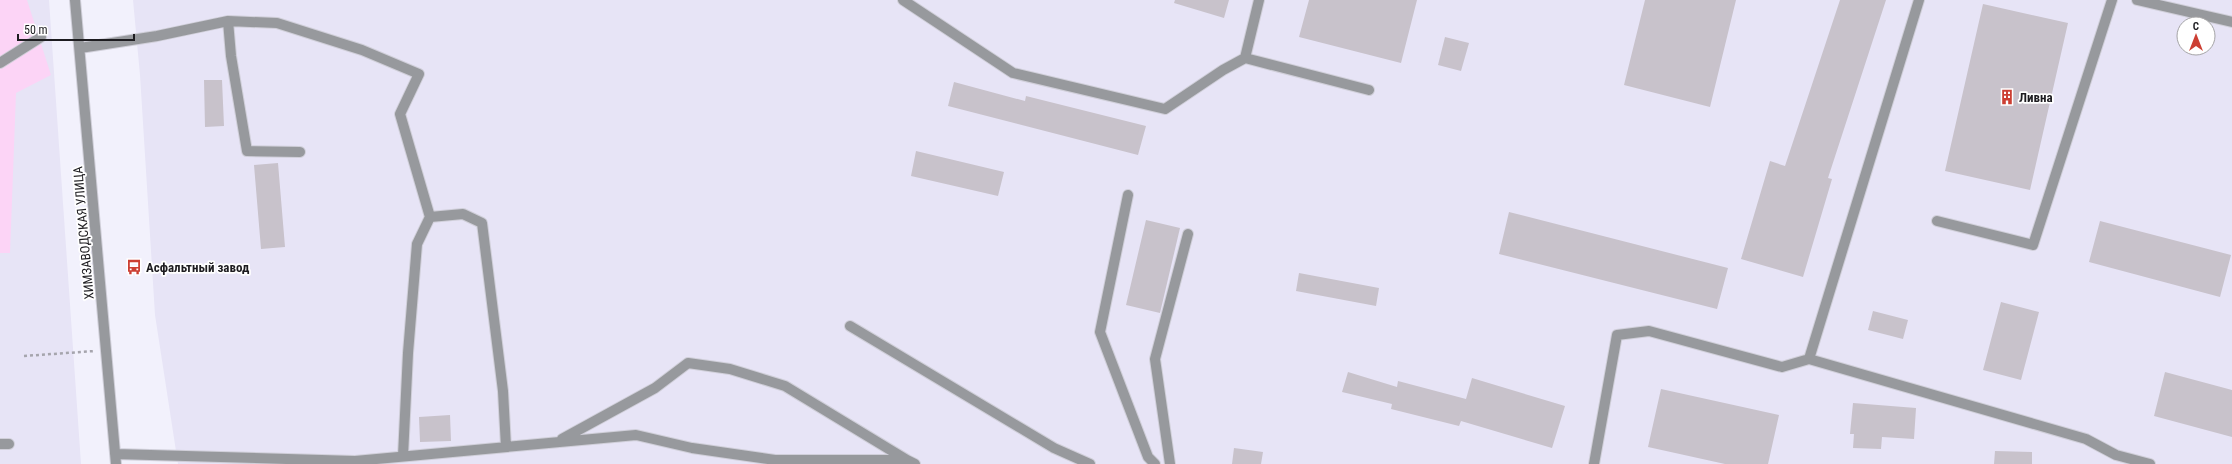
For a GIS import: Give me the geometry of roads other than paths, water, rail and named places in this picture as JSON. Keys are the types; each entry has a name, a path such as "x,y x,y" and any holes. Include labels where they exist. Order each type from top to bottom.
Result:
{"street":[{"name":"ХИМЗАВОДСКАЯ УЛИЦА","path":"75,0 116,459"},
{"path":"903,0 1013,73 1165,109 1223,70 1245,58 1369,90"},
{"path":"1245,58 1259,0"},
{"path":"1809,358 1919,0"},
{"path":"1937,221 2033,245 2112,0"},
{"path":"2137,0 2232,22"},
{"path":"80,48 157,36 228,21 277,23 362,50 419,74 400,114 430,217 417,244 408,353 403,456"},
{"path":"228,21 231,56 247,151 300,152"},
{"path":"0,63 42,37"},
{"path":"1128,195 1100,332 1148,457 1155,464"},
{"path":"430,217 463,214 482,223 503,391 506,447"},
{"path":"1170,464 1155,359 1188,234"},
{"path":"850,326 1054,448 1090,464"},
{"path":"1594,464 1617,335 1649,331 1782,367 1809,358 2086,438 2116,455 2150,464"},
{"path":"558,442 655,388 688,363 730,369 785,386 911,462"},
{"path":"116,459 356,462 403,456 636,435 692,448 775,460 911,462"}],"place":[{"name":"Ливна","path":"2007,97"},
{"name":"Асфальтный завод","path":"134,267"}]}
